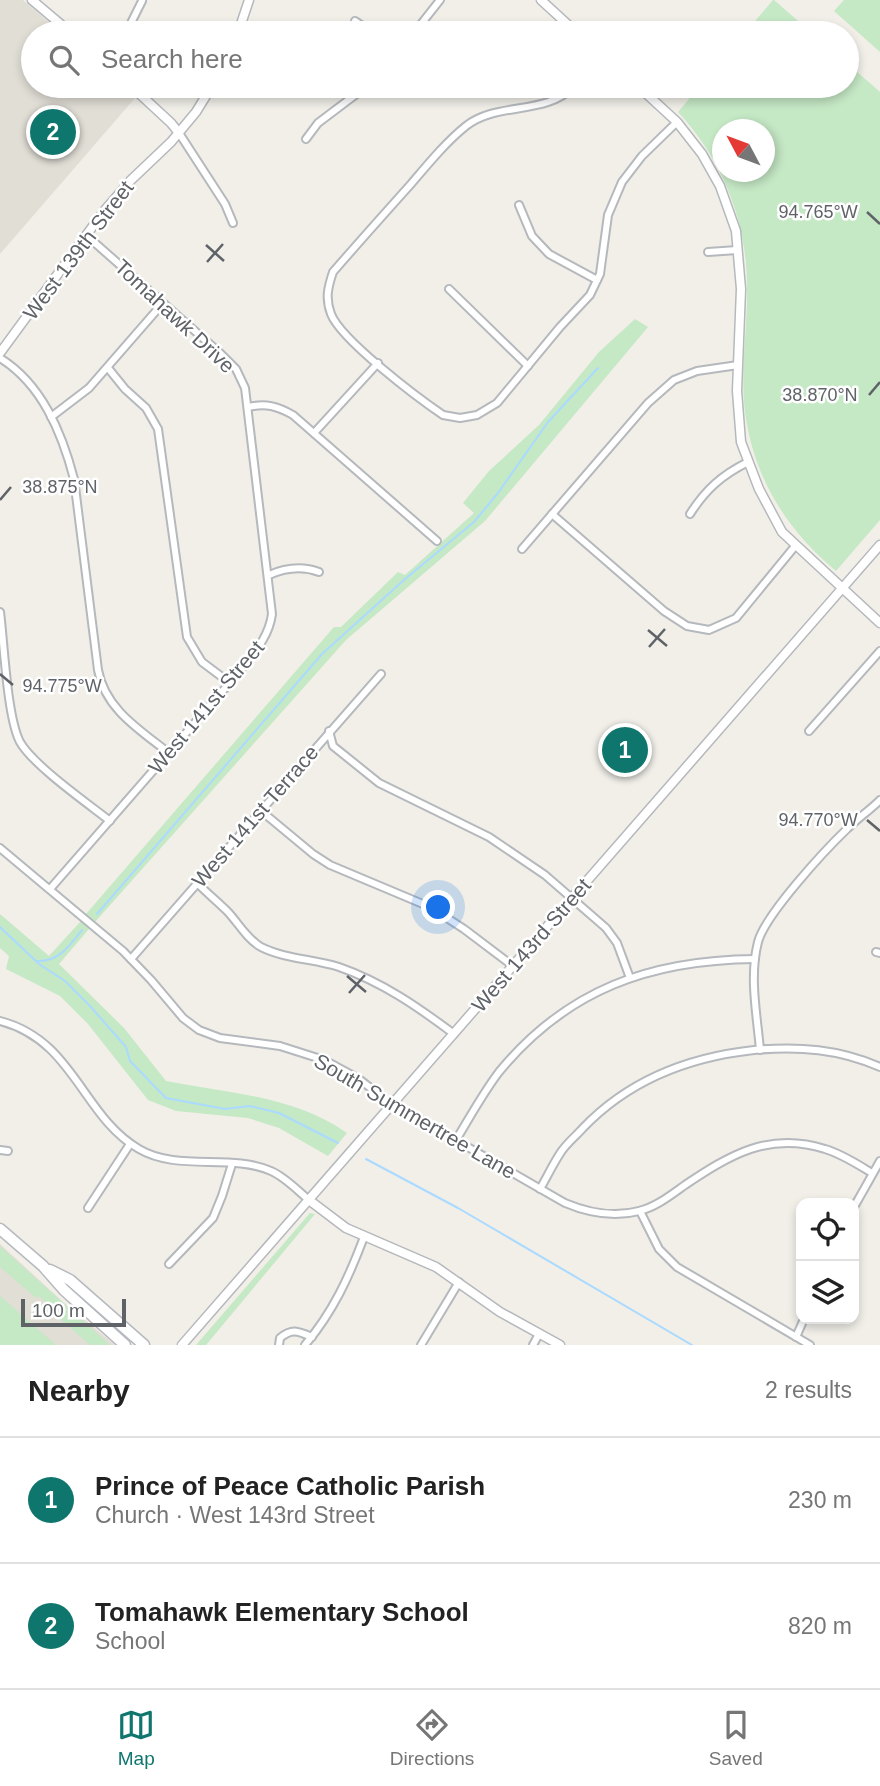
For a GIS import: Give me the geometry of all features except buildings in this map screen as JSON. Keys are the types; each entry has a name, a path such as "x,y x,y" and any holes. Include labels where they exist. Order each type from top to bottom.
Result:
{"main road":[{"path":"0,1228 125,1345"},
{"path":"43,1266 70,1280 144,1345"}],"street":[{"path":"32,0 57,21"},
{"path":"242,21 249,0"},
{"path":"423,21 440,0"},
{"path":"541,0 564,21"},
{"path":"132,21 142,1"},
{"path":"145,98 178,133 225,204 233,223"},
{"name":"West 139th Street","path":"0,353 115,197 178,133 203,98"},
{"path":"306,139 318,124 352,98"},
{"path":"558,98 548,103 485,115 466,125 333,272 326,293 331,316 350,340 443,415 460,418 477,415 497,403 590,295 600,274 608,215 622,182 642,156 677,122"},
{"path":"651,98 677,122 702,154 720,186 736,231 741,289 737,391 741,442 748,462 782,532 880,622"},
{"path":"519,205 532,236 548,254 597,280"},
{"name":"Tomahawk Drive","path":"87,234 236,369 245,388 248,407"},
{"path":"708,252 737,250"},
{"path":"449,289 528,366"},
{"path":"51,417 79,397 108,368 163,303"},
{"path":"0,358 14,367 31,386 51,417 68,456 74,479 98,670 103,689 118,711 169,753"},
{"path":"314,433 378,363"},
{"path":"522,549 648,403 674,380 697,371 738,365"},
{"path":"108,368 150,413 158,429 187,637 202,662 230,683"},
{"path":"248,407 264,404 293,415 437,541"},
{"name":"West 141st Street","path":"50,889 230,683 262,643 268,631 272,607 248,407"},
{"path":"690,514 702,495 726,473 748,462"},
{"path":"552,514 664,611 687,626 709,630 736,618 796,545"},
{"name":"West 143rd Street","path":"182,1345 880,545"},
{"path":"269,575 280,570 301,568 319,572"},
{"path":"0,612 14,723 21,743 34,759 110,821"},
{"path":"809,731 880,650"},
{"name":"West 141st Terrace","path":"131,959 381,674"},
{"path":"329,732 333,746 379,783 489,837 545,875 614,937 631,978"},
{"path":"760,1050 754,978 760,935 773,913 847,829 880,800"},
{"path":"260,810 297,843 330,865 430,907 475,936 513,966"},
{"name":"South Summertree Lane","path":"0,848 131,959 183,1018 199,1030 229,1040 280,1046 324,1060 565,1203 596,1213 640,1211 662,1201 730,1156 760,1146 797,1143 824,1149 872,1173"},
{"path":"197,883 262,947 362,976 407,1000 454,1034"},
{"path":"456,1140 498,1074 532,1037 569,1008 599,991 631,978 683,963 755,959"},
{"path":"0,1021 18,1028 58,1056 71,1070 109,1125 142,1151 162,1158 257,1166 270,1171 331,1219 364,1237 419,1258 500,1312 560,1345"},
{"path":"540,1189 567,1145 590,1120 628,1091 694,1060 760,1050 817,1049 880,1067"},
{"path":"88,1208 130,1144"},
{"path":"859,1198 880,1161"},
{"path":"169,1264 213,1218 232,1164"},
{"path":"640,1211 659,1249 677,1267 810,1345"},
{"path":"305,1345 337,1301 350,1276 364,1237"},
{"path":"421,1345 459,1283"},
{"path":"796,1337 802,1324"},
{"path":"279,1345 280,1338 288,1331 298,1331 312,1337"},
{"path":"533,1345 539,1334"}],"shaded area":[{"path":"0,0 23,0 47,21 21,21 21,98 135,98 0,254"},
{"path":"0,1244 63,1302 115,1345 0,1345"}],"green space":[{"path":"774,0 798,21 755,21"},
{"path":"844,0 880,0 880,52 859,33 859,21 845,21 834,11"},
{"path":"859,74 880,92 880,520 836,571 803,539 777,503 758,463 746,419 746,262 737,215 724,182 775,182 775,119 712,119 712,159 694,130 678,112 690,98 859,98"},
{"path":"635,319 648,327 485,521 346,640 95,922 86,914 334,627 341,627 398,572 405,575 474,513 463,503 489,471 539,425 599,352"},
{"path":"0,914 49,956 81,921 89,929 59,964 124,1028 166,1081 283,1103 306,1111 347,1133 328,1156 279,1128 248,1118 176,1111 148,1100 88,1024 60,996 6,969 9,956 0,948"},
{"path":"310,1213 315,1214 206,1345 196,1345"},
{"path":"0,1246 110,1345 90,1345 39,1296 36,1298 0,1267"},
{"path":"0,1296 56,1345 0,1345"}],"waterway":[{"path":"97,914 322,654 405,579 474,522 548,422 598,368"},
{"path":"0,927 39,964 65,981 90,1006 126,1047 130,1061 166,1098 225,1109 250,1106 279,1113 338,1143"},
{"path":"37,961 57,956 82,930"},
{"path":"366,1159 458,1208 692,1345"}],"place":[{"name":"Tomahawk Elementary School","path":"53,132"},
{"name":"Prince of Peace Catholic Parish","path":"625,750"}]}
